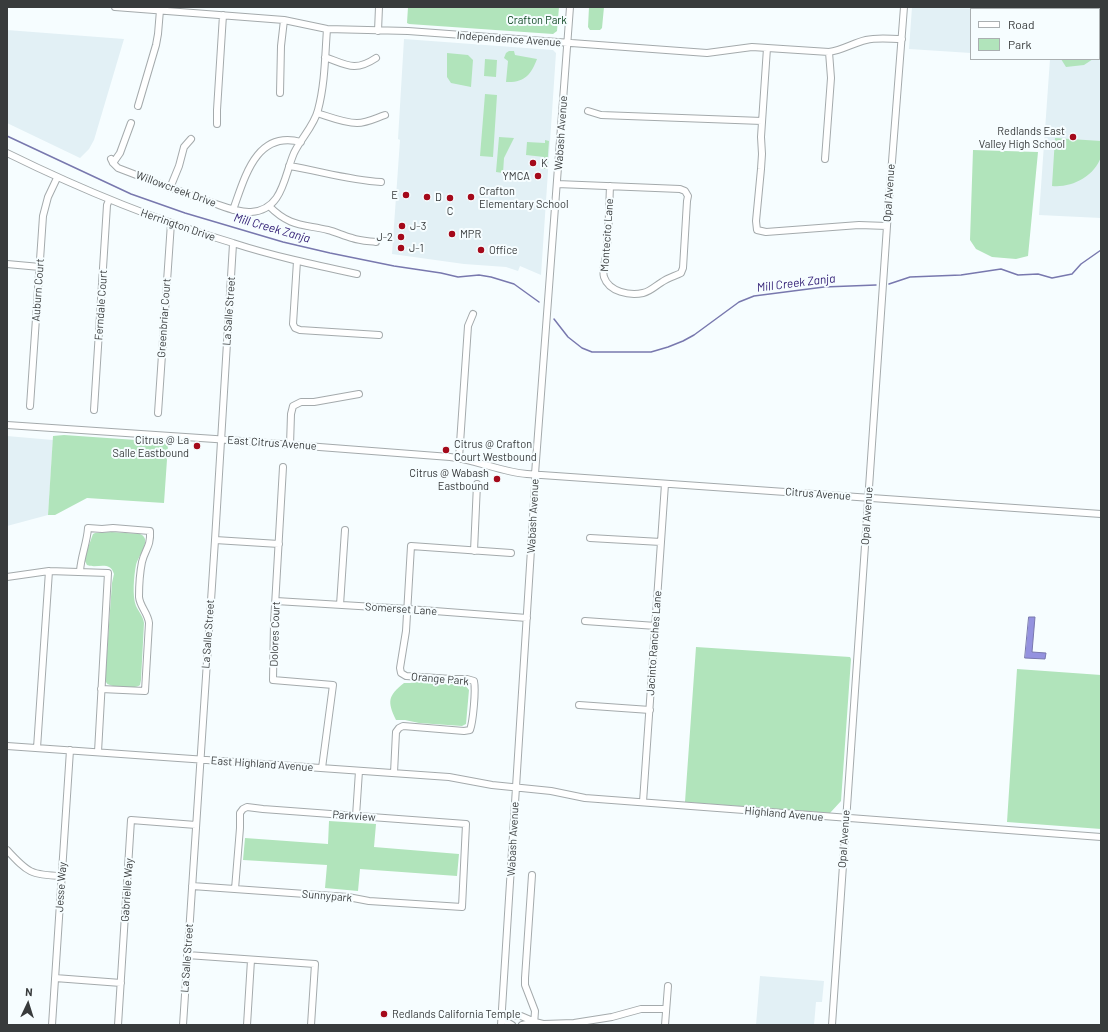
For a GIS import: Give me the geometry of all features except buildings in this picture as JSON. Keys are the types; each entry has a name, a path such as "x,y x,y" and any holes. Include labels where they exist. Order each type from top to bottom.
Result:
{"street":[{"name":"Independence Avenue","path":"115,7 284,20 327,29 408,31 707,53 744,47 829,52 874,38 902,39"},
{"path":"378,31 379,7"},
{"name":"Wabash Avenue","path":"502,1022 535,474 570,7"},
{"name":"Opal Avenue","path":"832,1025 887,226 904,7"},
{"path":"138,106 156,45 160,10"},
{"path":"217,124 216,110 223,15"},
{"path":"280,93 281,46 284,20"},
{"path":"327,29 320,100 317,113 311,127 300,142 289,166 280,192 269,206 289,221 299,225 326,230 352,238 376,242"},
{"path":"767,48 760,137 762,154 756,221 757,230 766,232 859,225 887,226"},
{"path":"825,159 831,78 829,52"},
{"path":"325,57 349,66 358,67 366,65 376,58"},
{"path":"588,111 601,115 762,120"},
{"path":"317,113 346,122 358,123 367,122 385,115"},
{"name":"Willowcreek Drive","path":"131,122 120,153 112,161 118,168 233,210 251,212 269,206"},
{"path":"170,188 179,166 184,147 191,139"},
{"path":"233,210 244,181 262,148 284,139 291,139 300,142"},
{"name":"Herrington Drive","path":"7,153 57,178 109,200 171,223 233,244 297,261 357,274"},
{"path":"289,166 318,170 349,179 381,182"},
{"name":"Auburn Court","path":"30,406 43,216 45,204 57,178"},
{"name":"Montecito Lane","path":"557,184 610,186 680,189 685,191 688,196 688,201 683,268 681,273 668,278 653,289 644,293 630,294 613,288 608,283 603,275 603,271 606,256 610,186"},
{"name":"Ferndale Court","path":"94,410 107,205 109,200"},
{"name":"Greenbriar Court","path":"158,413 171,223"},
{"name":"La Salle Street","path":"183,1025 233,244"},
{"path":"297,261 293,324 295,328 300,330 379,335"},
{"path":"7,264 40,267"},
{"path":"459,458 468,326 473,314"},
{"path":"290,445 291,414 293,406 301,402 322,401 359,394"},
{"name":"East Citrus Avenue","path":"7,425 459,458 480,462 510,472 535,474"},
{"name":"Dolores Court","path":"284,467 273,680 333,685 322,768"},
{"name":"Citrus Avenue","path":"535,474 1101,514"},
{"path":"474,551 478,484"},
{"name":"Jacinto Ranches Lane","path":"643,802 665,484"},
{"path":"80,571 88,528 113,528 150,532 149,549 142,562 139,596 140,603 148,617 149,623 145,691 101,689"},
{"path":"340,605 346,530"},
{"path":"590,538 661,542"},
{"path":"215,540 279,544"},
{"path":"408,609 411,546 511,553"},
{"path":"37,748 49,571"},
{"path":"7,577 49,571 108,573 98,752"},
{"name":"Somerset Lane","path":"276,601 527,618"},
{"name":"Orange Park","path":"394,773 396,732 399,728 403,726 464,731 470,730 472,724 475,688 474,681 467,679 406,676 401,673 400,668 408,609"},
{"path":"585,621 656,626"},
{"path":"580,705 650,710"},
{"name":"East Highland Avenue","path":"7,746 458,778 492,785 516,787"},
{"name":"Jesse Way","path":"52,1025 70,750"},
{"path":"356,816 359,771"},
{"name":"Highland Avenue","path":"516,787 551,791 585,798 1101,838"},
{"name":"Parkview","path":"235,889 240,813 247,806 264,809 466,824 462,907"},
{"name":"Gabrielle Way","path":"118,1025 131,820 196,825"},
{"path":"7,850 23,867 31,873 62,876"},
{"path":"532,875 525,985 535,1011 534,1023"},
{"name":"Sunnypark","path":"192,886 348,897 369,901 462,907"},
{"path":"187,955 315,964 311,1025"},
{"path":"247,1025 251,960"},
{"path":"55,978 121,983"},
{"path":"665,1025 668,986"},
{"path":"522,1025 534,1023 574,1023 612,1017 641,1009 666,1010"},
{"path":"502,1022 510,1015 520,1016 534,1023"},
{"path":"502,1022 512,1025"}],"shaded area":[{"name":"Redlands East Valley High School","path":"912,7 1101,7 1101,218 1039,215 1050,60 1100,60 1100,8 970,8 970,53 909,49"},
{"path":"7,30 124,39 94,140 89,149 80,158 7,123"},
{"name":"Crafton Elementary School","path":"404,39 553,50 556,53 541,275 520,266 518,271 506,267 464,264 392,254 400,140 398,139"},
{"path":"7,436 53,440 48,515 7,526"},
{"path":"1029,617 1035,617 1032,652 1046,653 1045,659 1025,658"},
{"path":"760,976 824,981 822,1002 816,1002 814,1025 756,1025"}],"green space":[{"name":"Crafton Park","path":"408,7 559,7 557,31 553,34 409,24 407,23"},
{"path":"589,7 604,7 602,28 600,30 590,30 588,27"},
{"path":"509,51 514,51 515,55 537,59 529,74 518,81 506,82 508,61 504,58 506,53"},
{"path":"447,53 468,55 473,60 471,87 451,83 447,77"},
{"path":"485,59 497,60 496,77 484,76"},
{"path":"1062,60 1092,60 1084,65 1066,67"},
{"path":"485,94 497,95 493,157 480,156"},
{"path":"499,137 514,138 504,158 503,173 496,172"},
{"path":"1055,138 1101,141 1101,157 1098,164 1081,180 1067,185 1052,186"},
{"path":"545,140 549,141 547,169 543,169 544,157 526,155 527,142 545,143"},
{"path":"973,150 1038,152 1028,256 1016,259 992,257 976,249 970,240"},
{"path":"64,435 165,442 168,445 164,503 87,498 55,515 48,515 53,436"},
{"path":"112,532 140,534 144,536 145,540 144,548 137,561 134,580 135,602 144,623 141,680 140,685 134,687 117,687 107,684 105,680 112,583 114,574 110,567 91,566 87,565 85,561 85,556 93,534"},
{"path":"696,647 850,657 841,801 830,813 685,802"},
{"path":"1017,669 1101,675 1101,829 1007,822"},
{"path":"417,682 465,685 469,690 466,724 462,726 396,720 390,703 392,695 404,683"},
{"path":"329,821 376,824 374,847 459,854 457,876 360,869 358,891 325,888 327,865 243,860 245,838 328,844"}],"waterway":[{"name":"Mill Creek Zanja","path":"7,136 131,194 185,213 283,242 330,253 458,277 479,275 491,277 514,284 539,302"},
{"name":"Mill Creek Zanja","path":"889,284 910,277 961,275 1001,269 1018,275 1038,274 1052,278 1072,274 1081,264 1101,250"},
{"name":"Mill Creek Zanja","path":"554,319 568,337 582,348 592,352 651,352 683,341 694,335 739,302 754,296 824,287 876,285"}],"place":[{"name":"Redlands East Valley High School","path":"1073,137"},
{"name":"K","path":"533,163"},
{"name":"YMCA","path":"538,176"},
{"name":"E","path":"406,195"},
{"name":"D","path":"427,197"},
{"name":"Crafton Elementary School","path":"471,197"},
{"name":"C","path":"450,198"},
{"name":"J-3","path":"402,226"},
{"name":"MPR","path":"452,234"},
{"name":"J-2","path":"401,237"},
{"name":"J-1","path":"401,248"},
{"name":"Office","path":"481,250"},
{"name":"Citrus @ La Salle Eastbound","path":"197,446"},
{"name":"Citrus @ Crafton Court Westbound","path":"446,450"},
{"name":"Citrus @ Wabash Eastbound","path":"497,479"},
{"name":"Redlands California Temple","path":"384,1014"}]}
